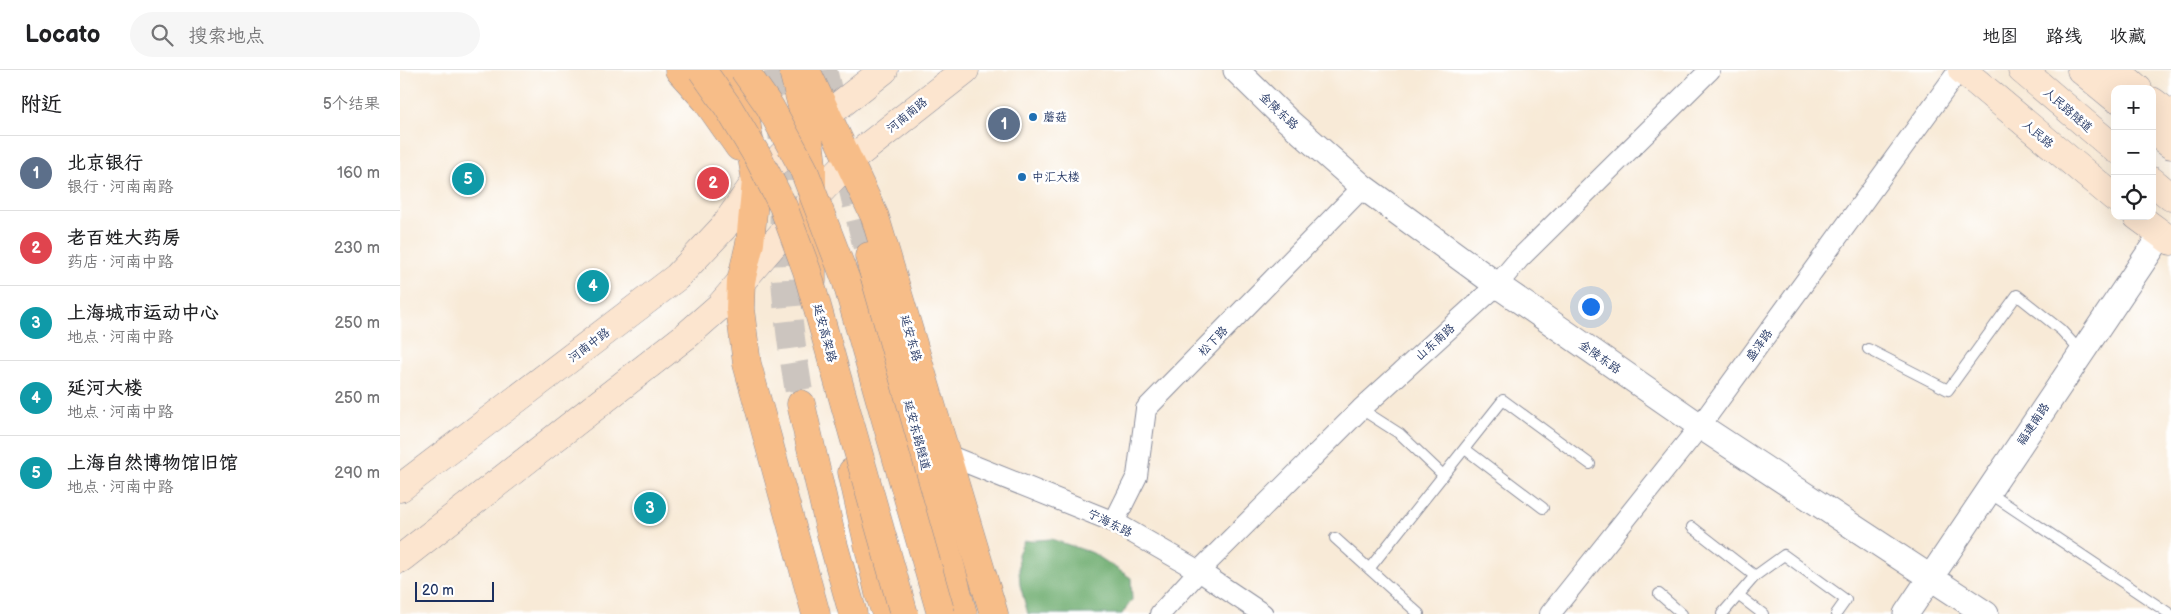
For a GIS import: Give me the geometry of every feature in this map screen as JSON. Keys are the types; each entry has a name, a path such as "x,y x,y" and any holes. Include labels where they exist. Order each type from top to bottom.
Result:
{"main road":[{"path":"679,70 706,100 736,141 756,181"},
{"name":"延安高架路","path":"702,70 728,107 758,157 783,206 807,271 904,614"},
{"path":"725,70 746,121 756,181 750,243 742,281 740,310 747,364 816,614"},
{"path":"744,70 770,107 803,168 834,246 846,280 941,614"},
{"name":"延安东路","path":"793,70 817,122 849,161 875,217 994,614"},
{"name":"延安东路","path":"806,70 817,122 812,164 811,201 813,300 879,593 886,614"},
{"path":"817,122 884,70"},
{"name":"河南南路","path":"742,281 811,201 849,161 965,70"},
{"name":"人民路","path":"1960,70 2111,195"},
{"name":"人民路隧道","path":"2022,70 2111,146"},
{"path":"2081,70 2111,95"},
{"path":"2116,70 2133,85"},
{"path":"2156,104 2171,115"},
{"name":"河南中路","path":"400,488 678,277 723,228 756,181 817,122"},
{"path":"2156,133 2171,145"},
{"path":"2156,184 2171,197"},
{"path":"2142,220 2166,238"},
{"name":"延安东路隧道","path":"869,256 963,614"},
{"path":"400,558 688,335 720,306 742,281"},
{"path":"801,404 832,539 853,614"}],"street":[{"name":"金陵东路","path":"1236,70 1286,119 1363,187 1497,285 1700,426 1986,614"},
{"name":"山东南路","path":"1160,614 1199,571 1361,409 1497,285 1519,259 1710,70"},
{"name":"盛泽路","path":"1550,614 1700,426 1960,70"},
{"name":"松下路","path":"1114,522 1137,476 1146,409 1363,187"},
{"name":"福建南路","path":"1906,614 2081,352 2166,238"},
{"name":"宁海东路","path":"946,454 1114,522 1199,571 1263,614"}],"lane":[{"path":"1868,349 1948,390 2017,295 2061,330 2081,352"},
{"path":"1369,569 1503,400 1590,464"},
{"path":"1361,409 1400,434 1443,476"},
{"path":"1464,449 1542,508"},
{"path":"1988,491 2170,614"},
{"path":"1692,526 1755,576"},
{"path":"1335,538 1419,614"},
{"path":"1722,614 1755,576 1784,555 1846,600 1836,614"},
{"path":"1659,594 1682,614"},
{"path":"1738,595 1763,614"}],"green space":[{"path":"1051,539 1093,553 1131,578 1132,600 1122,614 1028,614 1020,585 1018,554 1024,541"}],"tunnel":[{"path":"772,70 781,117 783,141 786,297 801,404"},
{"path":"823,70 834,114"},
{"path":"850,178 869,256"}],"place":[{"name":"蘑菇","path":"1033,117"},
{"name":"北京银行","path":"1004,124"},
{"name":"中汇大楼","path":"1022,177"},
{"name":"上海自然博物馆旧馆","path":"468,179"},
{"name":"老百姓大药房","path":"713,183"},
{"name":"延河大楼","path":"593,286"},
{"name":"上海城市运动中心","path":"650,508"}]}
